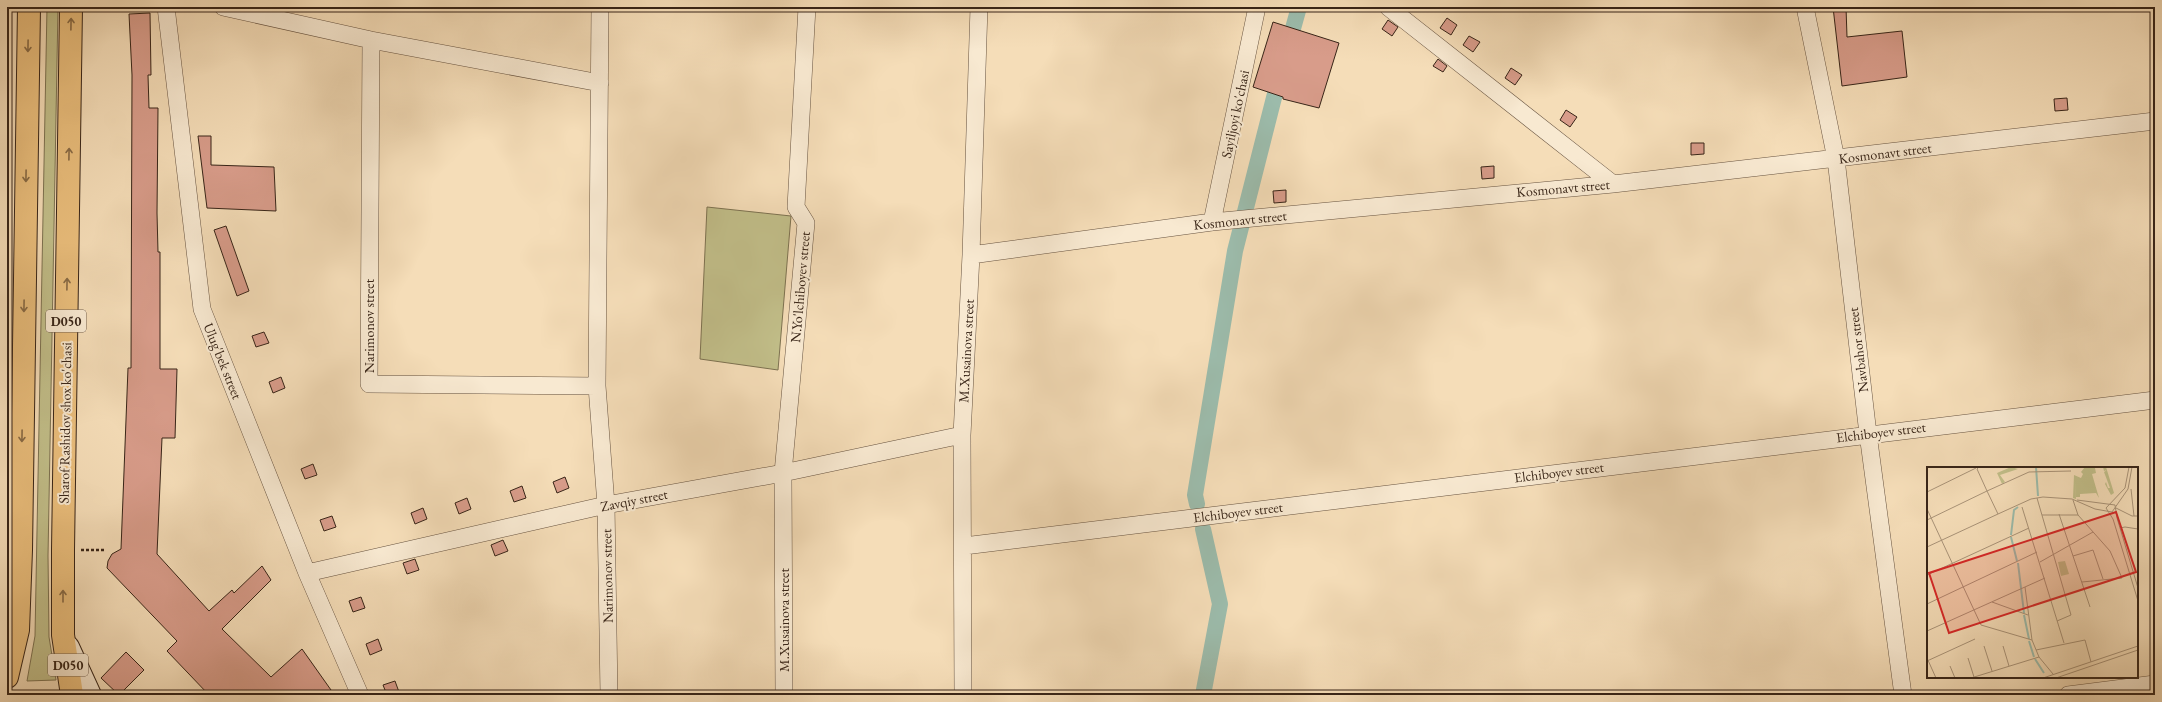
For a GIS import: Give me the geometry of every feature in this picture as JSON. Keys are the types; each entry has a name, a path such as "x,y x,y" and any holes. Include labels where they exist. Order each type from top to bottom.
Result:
{"main road":[{"path":"7,676 18,630 14,516 29,7"},
{"name":"Sharof Rashidov shox ko'chasi","path":"71,7 63,550 64,635 72,695"},
{"path":"7,665 18,630"},
{"path":"64,635 90,695"}],"street":[{"name":"Ulug'bek street","path":"166,7 202,309 307,573 360,695"},
{"path":"223,7 371,40 600,83"},
{"name":"Narimonov street","path":"600,7 597,386 606,505 609,695"},
{"name":"N.Yo'lchiboyev street","path":"783,473 806,223 796,207 807,7"},
{"name":"M.Xusainova street","path":"963,695 964,546 962,435 971,255 979,7"},
{"name":"Sayiljoyi ko'chasi","path":"1213,222 1258,7"},
{"path":"1388,7 1613,184"},
{"name":"Navbahor street","path":"1805,7 1836,159 1868,434 1903,695"},
{"name":"Narimonov street","path":"371,40 369,384 597,386"},
{"name":"Kosmonavt street","path":"971,255 1213,222 1613,184 2155,121"},
{"name":"Elchiboyev street","path":"964,546 2155,400"},
{"name":"Zavqiy street","path":"307,573 606,505 783,473 962,435"},
{"name":"M.Xusainova street","path":"783,473 784,695"},
{"path":"2068,695 2155,684"}],"shaded area":[{"path":"47,7 58,7 48,556 49,637 56,680 27,681 35,636"},
{"path":"707,207 791,216 778,370 700,359"}],"building":[{"path":"1833,7 1846,7 1847,37 1902,31 1907,77 1842,86"},
{"path":"150,13 151,75 148,75 149,108 158,108 157,213 158,252 160,252 160,369 177,369 175,438 162,438 157,554 209,611 232,590 234,593 262,566 271,580 222,629 271,677 302,649 331,690 320,695 209,695 167,651 177,641 107,568 108,561 112,554 121,549 128,368 131,368 132,75 129,14"},
{"path":"1447,18 1457,25 1451,35 1440,28"},
{"path":"1388,20 1398,27 1392,36 1382,29"},
{"path":"1273,22 1339,43 1319,108 1283,99 1283,97 1253,87"},
{"path":"1469,36 1480,42 1473,52 1463,45"},
{"path":"1438,59 1447,66 1443,72 1433,66"},
{"path":"1511,68 1522,75 1515,85 1505,78"},
{"path":"2067,98 2068,110 2055,111 2054,99"},
{"path":"1566,110 1577,117 1570,127 1560,120"},
{"path":"198,136 211,136 211,165 274,167 276,211 207,208"},
{"path":"1691,143 1704,143 1704,154 1691,155"},
{"path":"1494,166 1494,178 1482,179 1481,167"},
{"path":"1286,190 1286,202 1274,203 1273,191"},
{"path":"226,226 249,291 237,296 214,230"},
{"path":"264,332 269,343 256,347 252,336"},
{"path":"281,377 285,388 273,393 269,382"},
{"path":"313,464 317,475 305,479 301,469"},
{"path":"565,477 569,488 557,493 553,482"},
{"path":"522,486 526,498 514,502 510,491"},
{"path":"467,498 471,509 459,514 455,503"},
{"path":"423,508 427,519 415,524 411,513"},
{"path":"332,516 336,527 324,531 320,520"},
{"path":"503,540 508,551 495,556 491,545"},
{"path":"415,559 419,570 407,574 403,563"},
{"path":"361,597 365,608 353,612 349,601"},
{"path":"378,639 382,650 370,655 366,644"},
{"path":"126,652 144,670 119,695 101,678"},
{"path":"395,681 399,692 387,695 383,685"}],"waterway":[{"path":"1287,50 1299,7"},
{"path":"1197,504 1195,495 1235,251 1280,74"},
{"path":"1203,529 1220,604 1203,695"}]}
